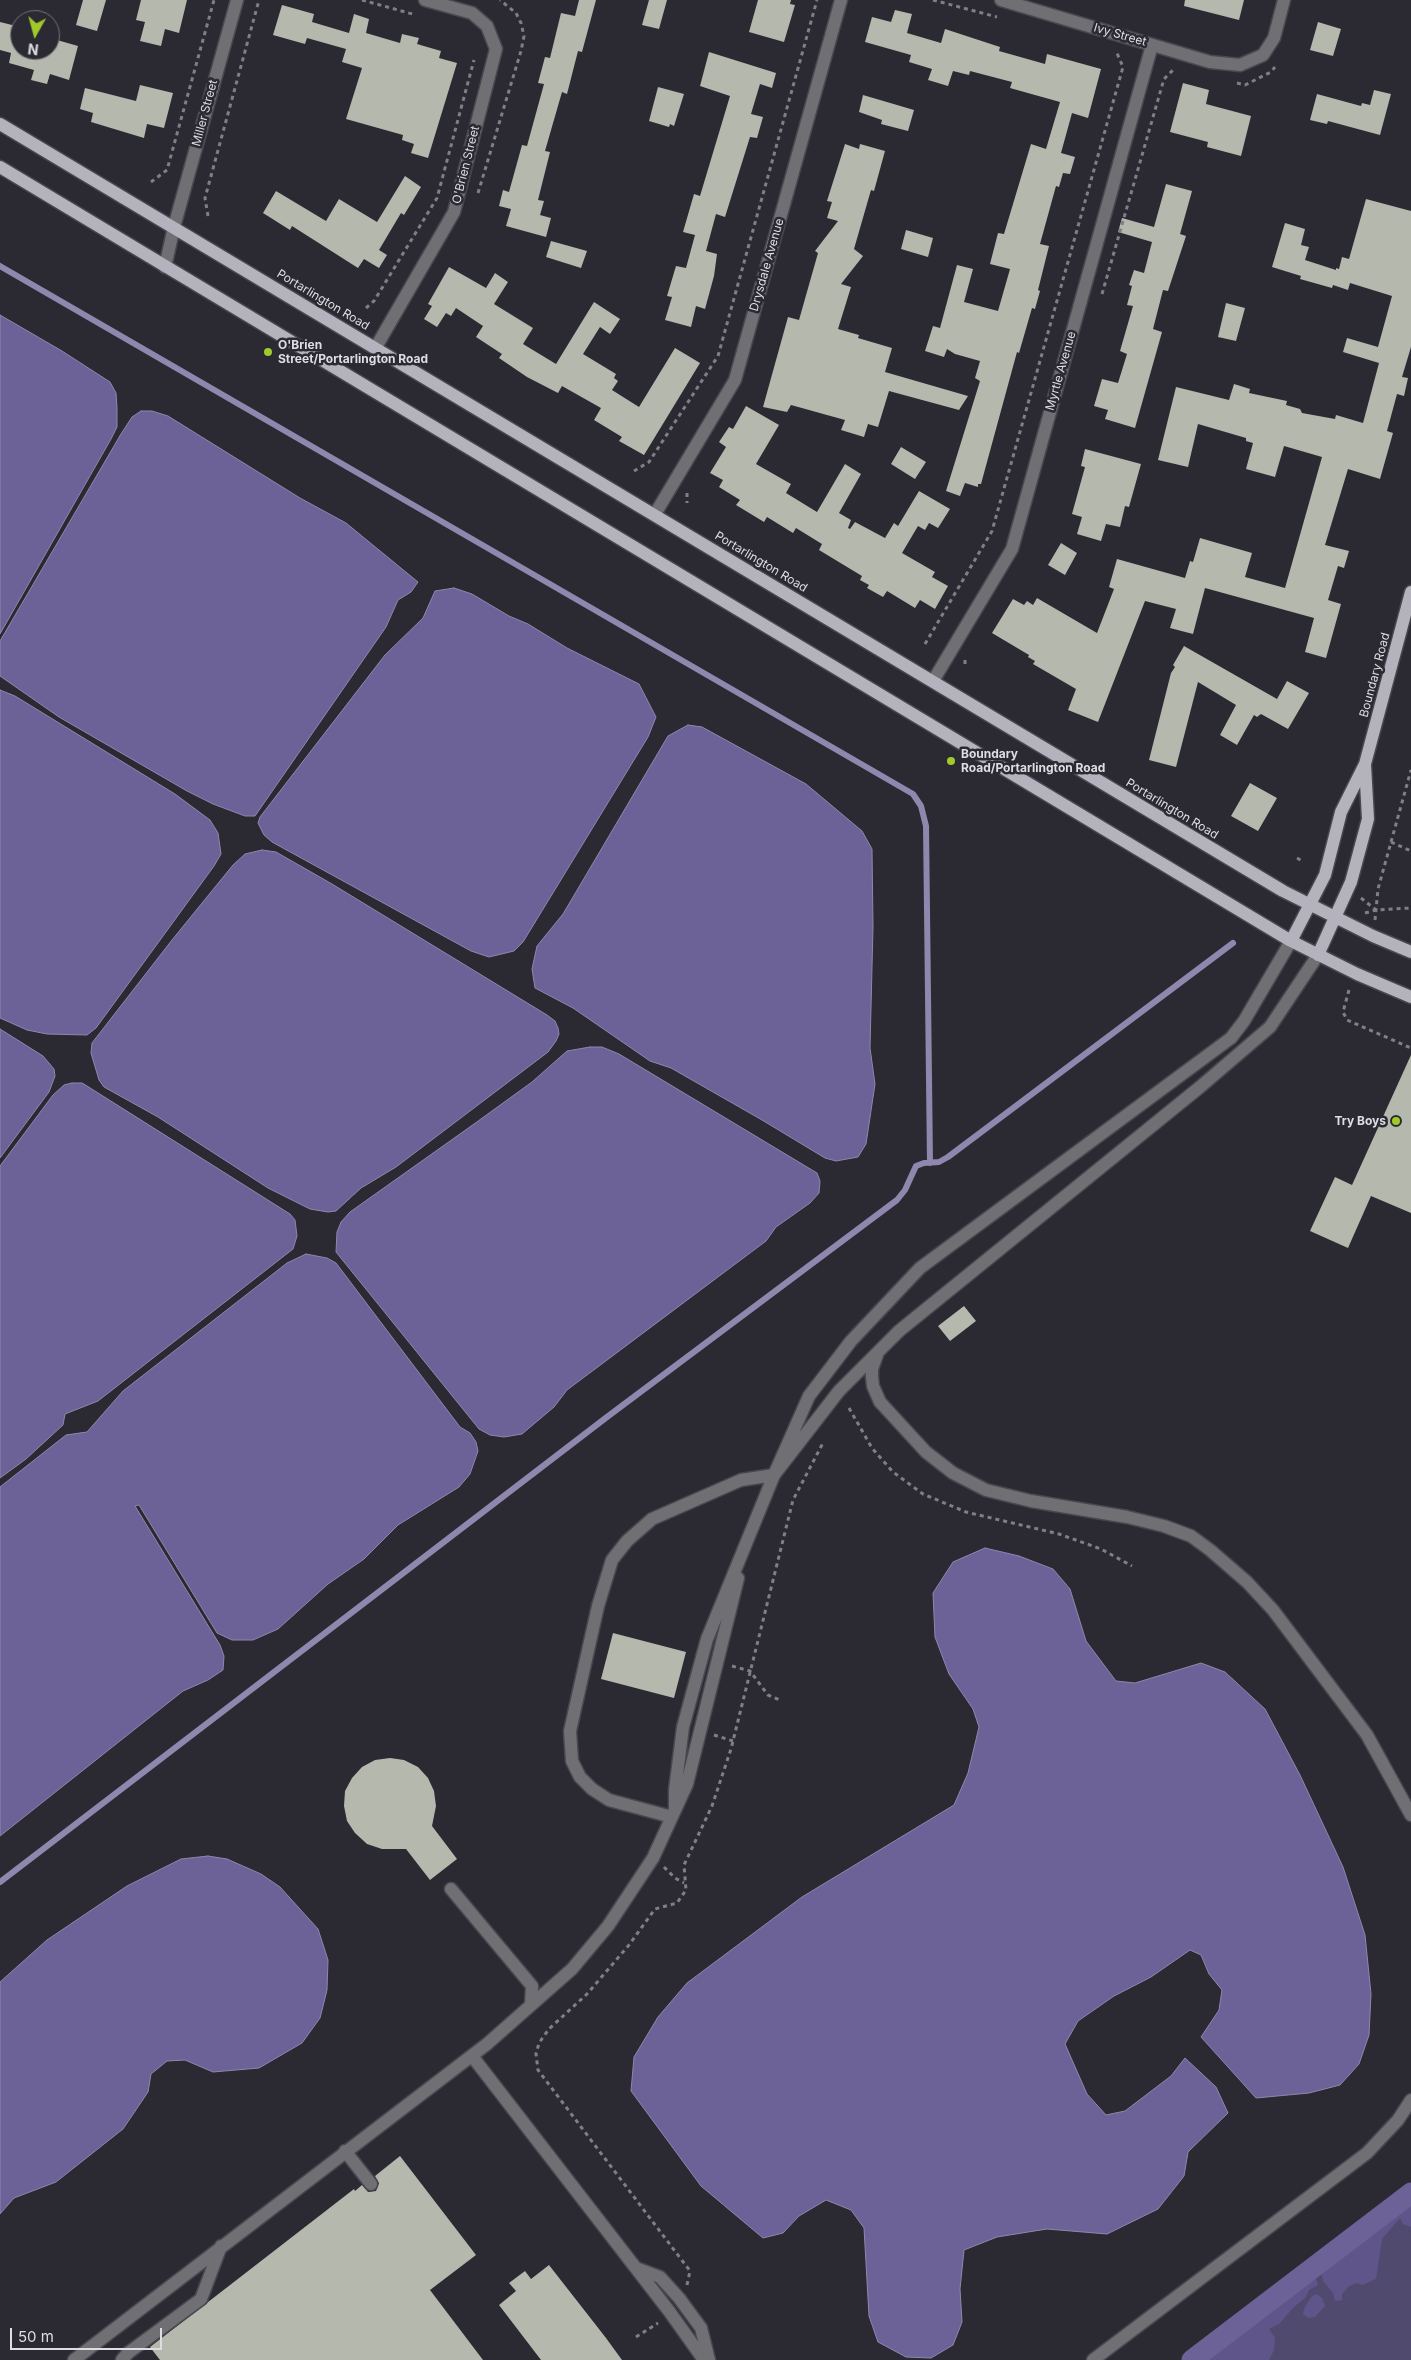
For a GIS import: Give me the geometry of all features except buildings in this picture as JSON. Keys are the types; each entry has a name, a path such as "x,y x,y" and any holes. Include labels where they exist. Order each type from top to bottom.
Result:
{"main road":[{"name":"Portarlington Road","path":"0,124 376,347 1283,891 1411,952"},
{"path":"0,167 1291,941 1411,997"},
{"name":"Boundary Road","path":"1291,941 1324,875 1341,812 1365,764 1411,592"},
{"name":"Boundary Road","path":"1318,955 1351,882 1368,819 1365,764"}],"street":[{"name":"Miller Street","path":"174,227 237,0"},
{"name":"O'Brien Street","path":"376,347 454,212 496,49 488,26 472,13 426,0"},
{"name":"Drysdale Avenue","path":"655,514 734,380 842,0"},
{"name":"Ivy Street","path":"1001,0 1210,62 1240,65 1263,55 1274,38 1284,0"},
{"name":"Myrtle Avenue","path":"933,681 1012,549 1152,44"},
{"path":"165,267 174,227"},
{"path":"673,1814 683,1727 701,1658 748,1536 809,1396 850,1341 920,1268 1231,1038 1244,1021 1291,941"},
{"path":"673,1814 609,1800 592,1789 580,1777 572,1761 570,1730 598,1606 612,1560 627,1541 652,1519 741,1480 774,1475 821,1413 906,1324 1200,1087 1270,1027 1318,955"},
{"path":"878,1352 872,1369 873,1386 880,1402 926,1452 954,1474 986,1490 1013,1497 1081,1511 1127,1517 1164,1526 1191,1536 1232,1569 1273,1610 1367,1734 1411,1815"},
{"path":"74,2360 345,2150 472,2056 572,1969 608,1926 653,1858 687,1784 748,1536"},
{"path":"451,1889 532,1986 531,2005"},
{"path":"472,2056 669,2311 704,2360"},
{"path":"1093,2360 1367,2154 1398,2120 1411,2100"},
{"path":"345,2150 371,2184"},
{"path":"122,2360 128,2353 201,2299 221,2246"},
{"path":"636,2268 660,2277 679,2298 701,2328 709,2360"}],"path":[{"path":"151,182 167,170 214,0"},
{"path":"208,216 205,198 259,0"},
{"path":"362,0 424,17"},
{"path":"634,471 649,462 718,356 817,0"},
{"path":"933,0 1000,18"},
{"path":"925,644 992,531 1123,67 1115,50"},
{"path":"366,308 374,301 437,198 476,55"},
{"path":"1228,80 1245,85 1271,72 1281,60"},
{"path":"1101,297 1164,79 1174,68 1179,68"},
{"path":"965,656 965,668"},
{"path":"1375,921 1378,889 1411,770"},
{"path":"1391,842 1411,851"},
{"path":"1297,858 1304,862"},
{"path":"1361,898 1376,910 1411,908"},
{"path":"1349,990 1343,1012 1347,1020 1411,1048"},
{"path":"844,1415 855,1400"},
{"path":"679,2298 686,2290 690,2271 538,2070 536,2054 539,2042 549,2029 586,1994 629,1945 655,1909 677,1904 686,1890 684,1866 712,1806 731,1749 792,1500 828,1435"},
{"path":"718,1661 750,1671 768,1696 782,1701"},
{"path":"636,2337 660,2322 669,2311"}],"shaded area":[{"path":"0,315 62,351 110,382 116,393 117,427 0,634"},
{"path":"141,411 152,411 168,416 300,498 346,523 418,582 411,592 398,600 386,627 255,816 245,816 213,804 187,791 59,717 0,676 0,641 121,434 132,417"},
{"path":"454,588 472,594 509,616 528,624 567,648 639,684 656,717 648,737 523,942 514,951 489,957 471,951 272,842 264,835 258,823 260,817 385,655 423,618 435,591"},
{"path":"0,690 15,696 175,794 210,820 218,833 221,854 214,866 96,1028 87,1035 47,1034 27,1030 0,1018"},
{"path":"688,725 702,727 806,784 862,831 872,849 873,927 870,1048 875,1084 866,1144 858,1157 836,1161 825,1158 671,1068 650,1061 573,1008 535,988 532,969 537,946 563,914 668,736"},
{"path":"262,850 276,852 332,884 547,1015 555,1021 558,1028 559,1034 548,1052 396,1167 361,1188 336,1211 328,1212 310,1209 268,1188 158,1117 104,1087 99,1080 91,1053 92,1043 233,865 245,854"},
{"path":"0,1029 43,1056 54,1069 55,1076 49,1092 0,1158"},
{"path":"602,1047 619,1054 817,1173 820,1181 819,1193 810,1203 776,1227 766,1241 567,1390 554,1407 522,1434 504,1437 490,1435 479,1429 336,1252 337,1232 341,1222 350,1212 532,1082 567,1051"},
{"path":"82,1083 87,1086 290,1214 295,1220 297,1236 293,1249 98,1401 65,1414 63,1425 26,1459 0,1478 0,1166 53,1095 64,1085"},
{"path":"306,1254 327,1258 336,1263 460,1427 470,1433 476,1442 478,1451 470,1474 459,1487 398,1525 364,1559 328,1584 278,1629 253,1640 232,1640 217,1633 139,1505 135,1506 220,1645 224,1656 223,1670 208,1680 183,1691 0,1836 0,1487 66,1435 87,1432 123,1391 287,1263"},
{"path":"985,1548 1019,1556 1053,1569 1070,1589 1086,1641 1116,1681 1135,1683 1201,1663 1225,1672 1265,1709 1300,1775 1343,1867 1365,1935 1371,1994 1369,2035 1359,2064 1340,2085 1309,2093 1256,2098 1201,2037 1219,2010 1222,1990 1209,1974 1201,1955 1190,1950 1151,1977 1114,1996 1078,2021 1065,2044 1087,2094 1106,2115 1125,2111 1171,2076 1185,2058 1216,2087 1228,2113 1188,2152 1184,2176 1158,2209 1107,2234 1047,2229 997,2237 964,2250 960,2289 962,2322 953,2345 931,2358 906,2357 878,2342 869,2316 864,2228 851,2210 826,2200 799,2216 783,2233 763,2238 701,2186 631,2091 634,2057 658,2017 687,1983 802,1897 954,1805 968,1773 979,1727 973,1709 949,1674 935,1637 933,1593 953,1562"},
{"path":"208,1856 227,1859 261,1874 280,1887 318,1929 328,1960 327,1990 320,2018 302,2043 259,2068 213,2072 185,2060 167,2061 151,2074 148,2092 123,2129 56,2182 14,2198 0,2214 0,1982 47,1940 127,1886 181,1859"},
{"path":"1411,2203 1411,2360 1204,2360 1305,2283"},
{"path":"1411,2203 1411,2227 1403,2224 1400,2218 1382,2239 1376,2279 1362,2285 1357,2283 1349,2286 1342,2294 1342,2300 1335,2301 1333,2293 1323,2281 1321,2271"},
{"path":"1315,2276 1318,2285 1309,2290 1305,2298 1279,2324 1269,2329 1275,2338 1274,2350 1269,2360 1204,2360"},
{"path":"1316,2294 1322,2298 1325,2306 1315,2317 1308,2318 1303,2314 1305,2307 1312,2296"}],"waterway":[{"path":"0,266 913,794 921,806 926,826 930,1163"},
{"path":"0,1882 607,1417 897,1200 905,1190 916,1166 924,1163 939,1162 948,1157 1233,943"},
{"path":"1192,2360 1411,2193"}],"place":[{"name":"O'Brien Street/Portarlington Road","path":"268,352"},
{"name":"Boundary Road/Portarlington Road","path":"951,761"},
{"name":"Try Boys","path":"1396,1121"}]}
